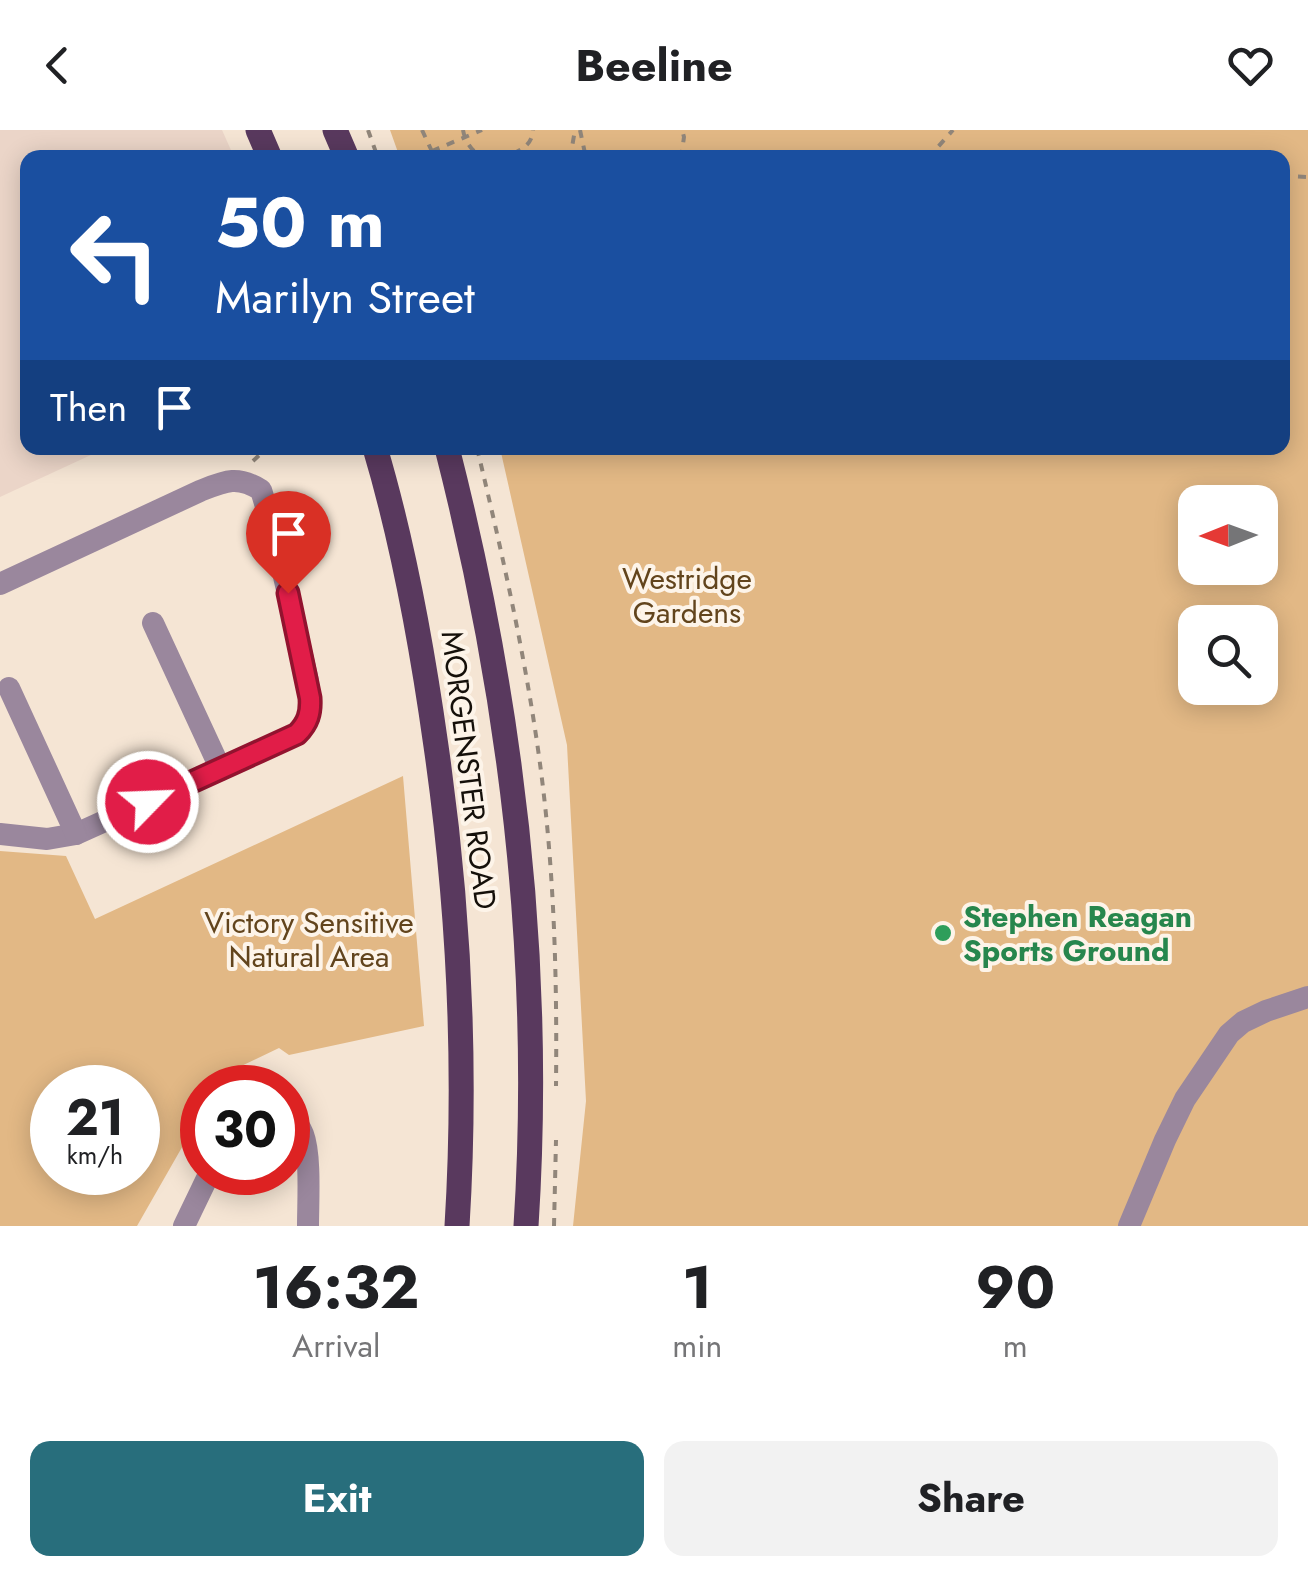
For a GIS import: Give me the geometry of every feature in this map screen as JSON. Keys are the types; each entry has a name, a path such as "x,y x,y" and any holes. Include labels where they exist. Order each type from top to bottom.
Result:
{"main road":[{"name":"MORGENSTER ROAD","path":"377,455 420,636 453,869 461,1000 457,1226"},
{"name":"MORGENSTER ROAD","path":"449,455 487,622 512,779 527,951 530,1138 526,1226"}],"street":[{"path":"0,584 221,482 241,481 261,490 308,681 310,709 297,734 76,834 47,839 0,834"},
{"path":"153,623 221,770"},
{"path":"9,688 76,834"},
{"path":"1129,1226 1184,1099 1230,1034 1243,1022 1266,1011 1308,997"},
{"path":"184,1226 199,1195"},
{"path":"307,1195 308,1226"}],"path":[{"path":"463,130 472,150"},
{"path":"442,150 482,130"},
{"path":"935,150 952,130"},
{"path":"246,468 260,455"},
{"path":"264,462 266,455"},
{"path":"554,1226 556,1134"}],"shaded area":[{"path":"0,130 222,130 231,150 20,150 20,455 91,455 0,497"}],"green space":[{"name":"Stephen Reagan Sports Ground","path":"390,130 1308,130 1308,1226 573,1226 586,1101 567,745 502,455 1290,455 1290,150 397,150"},
{"name":"Victory Sensitive Natural Area","path":"403,776 424,1026 289,1055 279,1048 243,1065 180,1065 180,1151 160,1186 160,1065 30,1065 30,1195 155,1195 137,1226 0,1226 0,851 66,856 95,919"}],"place":[{"name":"Stephen Reagan Sports Ground","path":"943,933"}],"route":[{"path":"148,802 297,734 304,726 310,709 308,681 288,593"}],"park label":[{"name":"Westridge Gardens","path":"687,595"}]}
